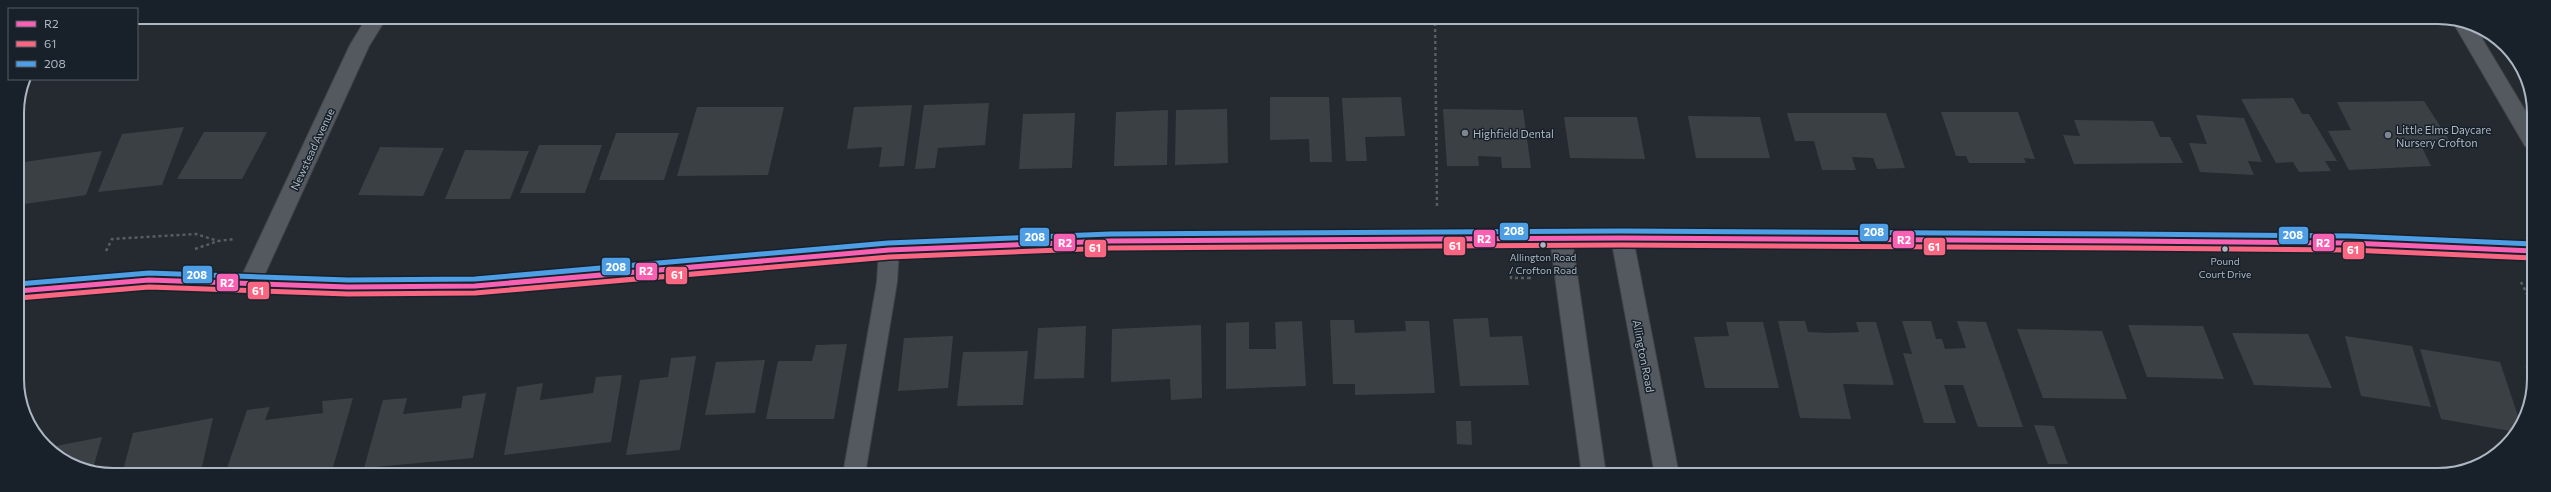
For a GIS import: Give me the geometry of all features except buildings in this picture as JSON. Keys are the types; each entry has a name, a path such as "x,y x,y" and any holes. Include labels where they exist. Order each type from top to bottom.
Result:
{"main road":[{"path":"24,290 69,284 149,280 250,282 348,287 475,286 889,250 1110,240 1622,238 2350,243 2527,252"}],"street":[{"name":"Newstead Avenue","path":"250,282 360,45 373,24"},
{"path":"2467,29 2527,131"},
{"name":"Allington Road","path":"1622,238 1666,468"},
{"path":"1561,239 1593,468"}],"lane":[{"path":"855,468 887,282 889,250"}],"path":[{"path":"1435,24 1437,239"},
{"path":"105,254 112,239 196,234 218,241"},
{"path":"193,250 218,241 241,238"},
{"path":"1510,264 1511,278 1529,278"},
{"path":"2521,281 2527,294"}],"transit line":[{"name":"208","path":"24,283 149,273 348,280 475,279 888,243 1110,234 1622,231 2126,234 2350,236 2527,244"},
{"name":"R2","path":"24,290 149,280 348,287 475,286 889,250 1110,241 1622,238 2126,241 2350,243 2527,251"},
{"name":"61","path":"24,298 149,287 348,294 475,293 889,257 1110,248 1622,245 2126,248 2350,250 2527,258"}],"place":[{"name":"Highfield Dental","path":"1465,133"},
{"name":"Little Elms Daycare Nursery Crofton","path":"2388,135"},
{"name":"Allington Road / Crofton Road","path":"1543,245"},
{"name":"Pound Court Drive","path":"2225,249"}]}
